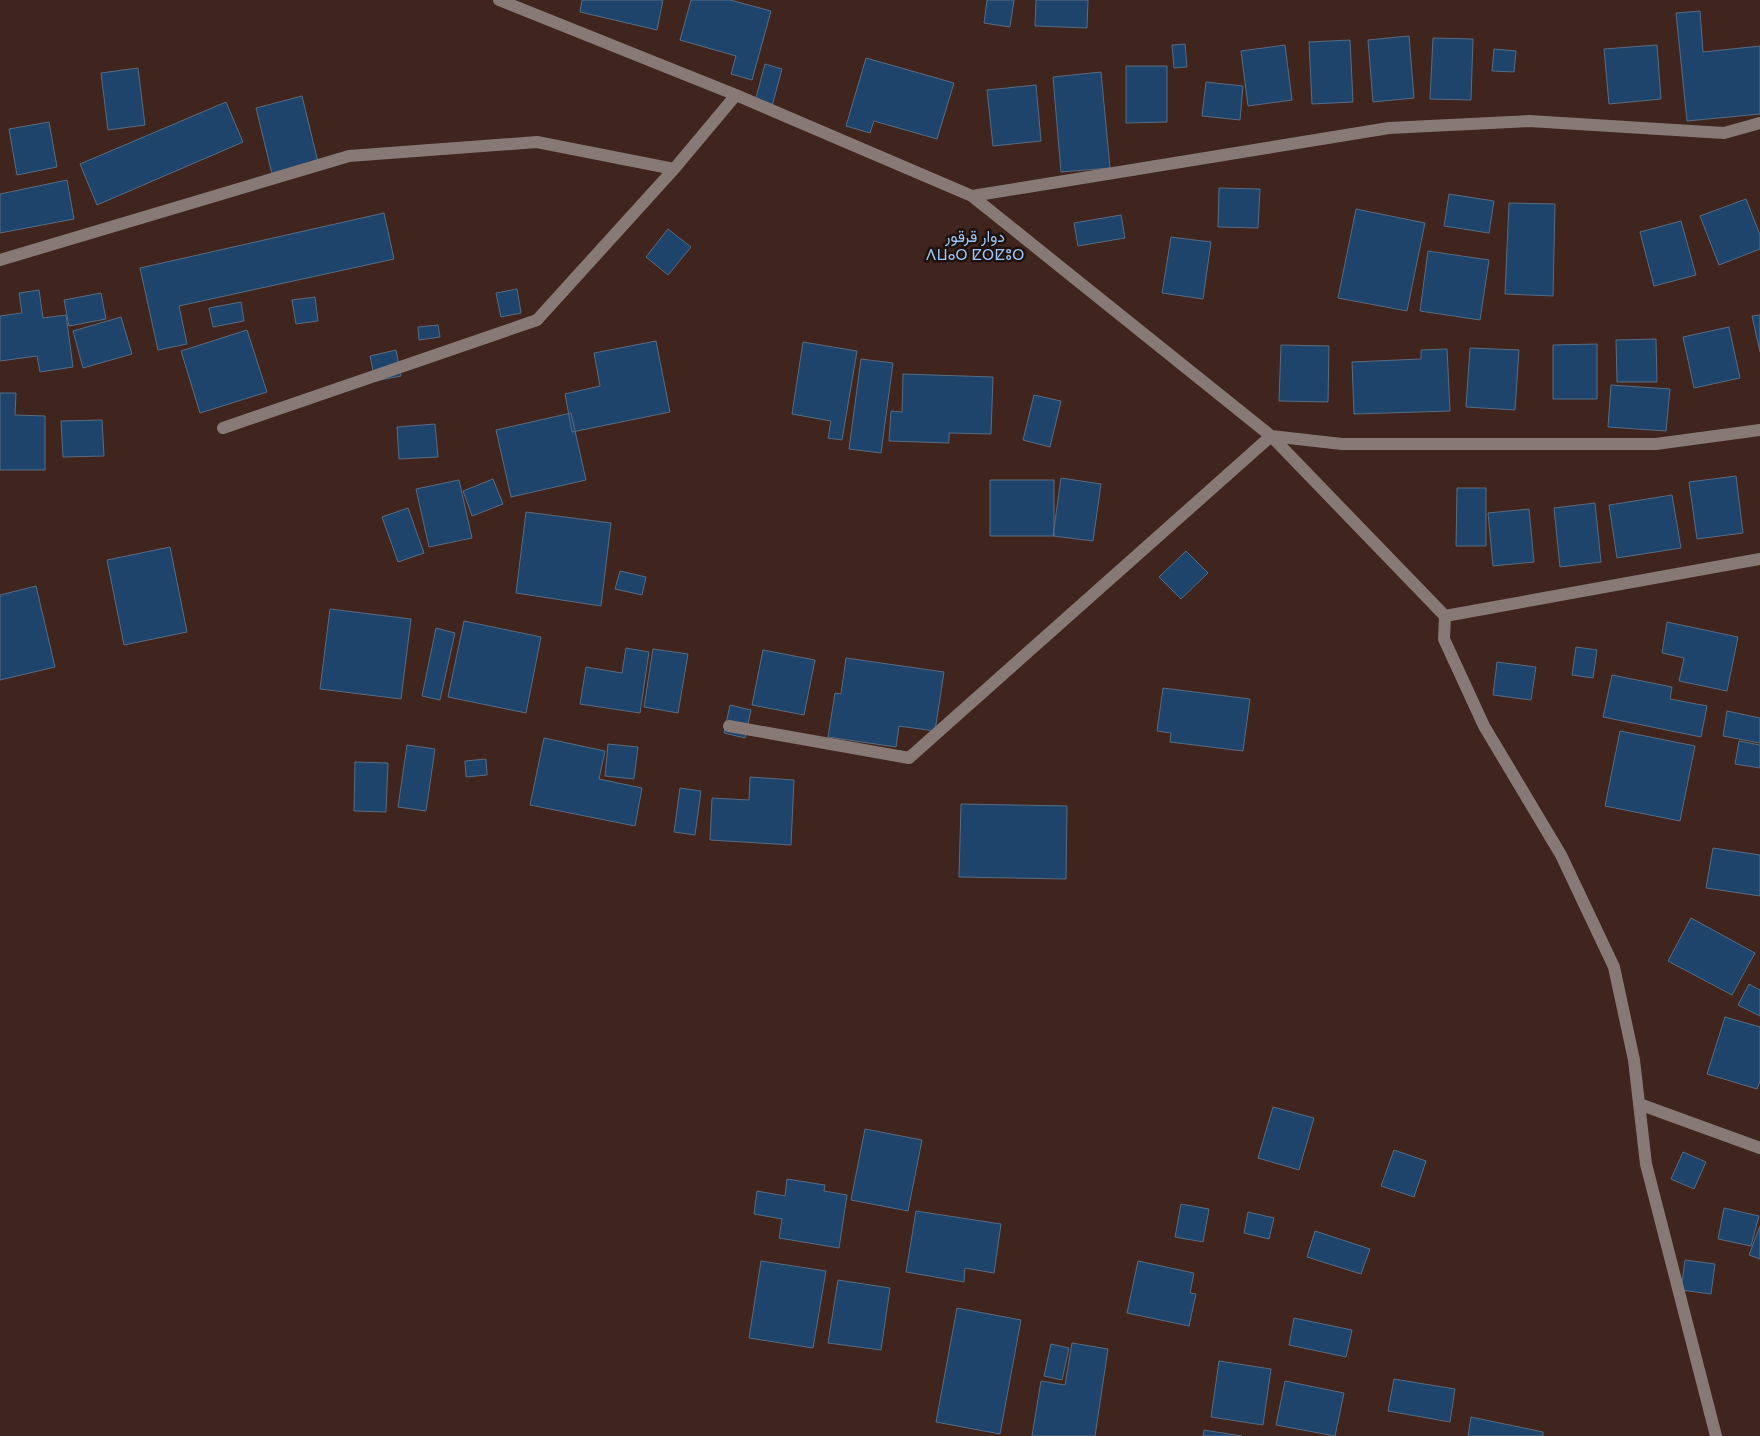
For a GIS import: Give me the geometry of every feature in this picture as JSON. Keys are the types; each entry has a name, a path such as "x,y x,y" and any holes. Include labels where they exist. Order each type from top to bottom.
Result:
{"street":[{"path":"499,0 736,95 972,196 1270,436 1445,616 1444,639 1484,726 1561,855 1614,967 1634,1060 1646,1164 1716,1436"},
{"path":"223,428 538,320 674,168 736,95"},
{"path":"972,196 1390,128 1529,121 1724,134 1760,123"},
{"path":"0,260 349,156 537,142 674,168"},
{"path":"729,726 909,758 1270,436 1342,444 1656,444 1760,430"},
{"path":"1445,616 1760,560"},
{"path":"1639,1104 1760,1148"}],"building":[{"path":"582,0 663,0 657,30 580,12"},
{"path":"691,0 730,0 771,11 752,80 731,74 736,56 680,40"},
{"path":"987,0 1014,0 1010,27 984,23"},
{"path":"1036,0 1088,0 1087,28 1035,26"},
{"path":"1700,11 1703,52 1760,46 1760,114 1687,121 1676,13"},
{"path":"1409,36 1414,98 1373,102 1368,40"},
{"path":"1433,38 1473,39 1471,100 1430,99"},
{"path":"1350,40 1353,102 1312,104 1309,42"},
{"path":"1185,44 1187,67 1174,68 1172,45"},
{"path":"1285,45 1292,100 1248,106 1241,51"},
{"path":"1657,45 1661,99 1609,104 1604,49"},
{"path":"1494,49 1516,51 1514,72 1492,71"},
{"path":"866,58 954,83 937,139 874,121 870,133 846,126"},
{"path":"765,64 782,69 771,110 754,105"},
{"path":"1126,66 1167,66 1167,122 1126,123"},
{"path":"138,68 145,125 108,130 101,73"},
{"path":"1101,72 1110,168 1061,172 1053,77"},
{"path":"1206,82 1243,86 1240,120 1202,116"},
{"path":"1036,85 1041,141 993,146 987,90"},
{"path":"302,96 319,166 273,178 256,108"},
{"path":"226,102 243,142 97,205 80,164"},
{"path":"49,122 57,167 17,175 9,129"},
{"path":"67,180 74,219 0,233 0,194"},
{"path":"1219,188 1260,189 1258,228 1218,227"},
{"path":"1449,194 1494,201 1489,233 1444,226"},
{"path":"1746,199 1760,235 1760,249 1719,265 1700,216"},
{"path":"1509,203 1555,204 1553,296 1505,294"},
{"path":"1356,209 1425,223 1407,311 1338,298"},
{"path":"384,213 394,259 179,306 187,344 158,350 140,268"},
{"path":"1121,215 1125,238 1078,246 1074,223"},
{"path":"1681,221 1696,275 1654,286 1640,232"},
{"path":"668,229 691,247 668,275 646,257"},
{"path":"1171,237 1211,242 1203,299 1162,293"},
{"path":"1428,251 1489,260 1480,320 1420,311"},
{"path":"517,289 521,313 501,317 496,293"},
{"path":"39,290 43,318 66,315 73,367 40,372 37,356 0,361 0,316 22,313 19,293"},
{"path":"101,293 106,319 69,326 64,300"},
{"path":"315,297 318,321 296,324 292,300"},
{"path":"241,302 244,321 213,327 209,308"},
{"path":"1760,315 1760,352 1752,316"},
{"path":"121,317 132,354 83,368 73,331"},
{"path":"438,325 440,337 419,340 418,327"},
{"path":"1729,327 1740,378 1694,388 1683,337"},
{"path":"247,330 267,392 200,413 181,351"},
{"path":"1656,339 1657,382 1617,382 1616,340"},
{"path":"656,341 670,412 572,432 565,394 600,386 594,353"},
{"path":"803,342 857,351 842,440 828,438 831,421 792,414"},
{"path":"1597,344 1597,399 1553,399 1553,345"},
{"path":"1281,345 1329,346 1328,402 1279,401"},
{"path":"1470,348 1519,350 1515,410 1466,407"},
{"path":"1447,349 1450,411 1354,414 1352,362 1421,359 1421,350"},
{"path":"396,350 401,376 375,381 370,356"},
{"path":"861,359 893,363 881,453 849,449"},
{"path":"903,374 993,377 991,434 949,433 949,443 889,441 891,411 902,412"},
{"path":"1611,385 1670,389 1666,431 1608,427"},
{"path":"0,393 16,393 15,415 45,416 45,470 0,470"},
{"path":"1034,395 1061,401 1050,447 1023,440"},
{"path":"571,413 586,480 511,497 496,430"},
{"path":"102,420 104,456 63,457 61,421"},
{"path":"435,424 438,457 399,459 397,427"},
{"path":"1736,476 1743,533 1697,539 1689,482"},
{"path":"1061,478 1101,484 1093,541 1053,536"},
{"path":"493,479 503,504 472,516 463,491"},
{"path":"459,480 472,538 429,547 416,489"},
{"path":"990,480 1054,480 1054,536 990,536"},
{"path":"1457,488 1486,488 1486,546 1456,546"},
{"path":"1672,495 1681,548 1617,558 1609,505"},
{"path":"1595,503 1601,562 1560,567 1554,508"},
{"path":"408,508 424,553 398,562 382,517"},
{"path":"1529,509 1534,562 1493,566 1488,513"},
{"path":"526,512 611,523 601,606 516,593"},
{"path":"170,547 187,632 124,645 107,560"},
{"path":"1186,551 1208,573 1181,599 1159,577"},
{"path":"620,571 646,577 642,595 615,589"},
{"path":"36,586 55,667 0,680 0,595"},
{"path":"330,609 411,619 401,699 320,689"},
{"path":"464,621 541,637 526,713 448,697"},
{"path":"1667,622 1738,637 1727,691 1679,681 1684,658 1662,653"},
{"path":"436,628 455,633 440,700 422,696"},
{"path":"1576,647 1597,650 1593,678 1572,675"},
{"path":"626,648 649,652 640,713 580,704 586,667 622,673"},
{"path":"653,649 688,654 678,713 644,707"},
{"path":"763,650 815,660 804,715 752,705"},
{"path":"846,658 944,672 935,731 899,726 896,747 828,737 835,693 841,694"},
{"path":"1497,662 1536,667 1531,700 1493,695"},
{"path":"1612,675 1672,687 1670,699 1707,706 1701,737 1603,717"},
{"path":"1163,688 1250,699 1243,751 1170,742 1171,733 1157,731"},
{"path":"730,705 751,710 745,738 724,733"},
{"path":"1727,711 1760,718 1760,743 1723,736"},
{"path":"1620,731 1695,746 1680,821 1605,806"},
{"path":"544,738 605,751 599,779 642,788 635,826 530,805"},
{"path":"1739,741 1760,745 1760,768 1735,764"},
{"path":"608,744 638,747 634,779 605,776"},
{"path":"407,745 435,749 426,811 398,807"},
{"path":"486,759 487,775 466,777 465,761"},
{"path":"355,762 388,763 386,812 354,811"},
{"path":"750,777 794,780 791,845 710,840 712,798 749,800"},
{"path":"680,788 701,791 695,835 674,832"},
{"path":"961,804 1067,806 1066,879 959,877"},
{"path":"1713,848 1760,855 1760,896 1706,888"},
{"path":"1691,918 1755,953 1732,995 1668,961"},
{"path":"1749,984 1760,990 1760,1016 1738,1005"},
{"path":"1725,1017 1760,1027 1760,1081 1757,1089 1707,1074"},
{"path":"1273,1107 1314,1118 1299,1170 1258,1158"},
{"path":"865,1129 922,1140 908,1211 851,1200"},
{"path":"1394,1150 1426,1161 1414,1197 1381,1186"},
{"path":"1683,1152 1706,1162 1694,1189 1671,1179"},
{"path":"787,1179 825,1185 824,1191 847,1195 839,1248 779,1238 782,1219 754,1214 757,1191 785,1196"},
{"path":"1181,1204 1209,1209 1203,1242 1175,1237"},
{"path":"1724,1208 1759,1216 1751,1246 1718,1239"},
{"path":"916,1211 1001,1224 994,1273 965,1268 964,1282 906,1272"},
{"path":"1248,1212 1274,1218 1269,1239 1244,1233"},
{"path":"1760,1226 1760,1259 1749,1255"},
{"path":"1315,1231 1370,1249 1361,1274 1307,1257"},
{"path":"1685,1260 1715,1264 1711,1294 1681,1290"},
{"path":"761,1261 826,1271 813,1348 749,1338"},
{"path":"1138,1261 1194,1273 1190,1293 1196,1294 1189,1326 1127,1313"},
{"path":"838,1280 890,1288 881,1350 828,1343"},
{"path":"957,1308 1021,1320 1000,1434 936,1422"},
{"path":"1294,1318 1352,1330 1346,1357 1289,1345"},
{"path":"1072,1343 1108,1349 1095,1436 1032,1436 1041,1381 1065,1385"},
{"path":"1051,1344 1069,1348 1062,1380 1044,1376"},
{"path":"1219,1361 1271,1369 1263,1425 1211,1417"},
{"path":"1394,1379 1455,1389 1450,1422 1388,1411"},
{"path":"1285,1381 1344,1393 1335,1436 1276,1425"},
{"path":"1471,1417 1543,1432 1543,1436 1468,1436"},
{"path":"1204,1430 1242,1436 1203,1436"}],"district":[{"name":"دوار قرقور ⴷⵡⴰⵔ ⵇⵔⵇⵓⵔ","path":"975,245"}]}
